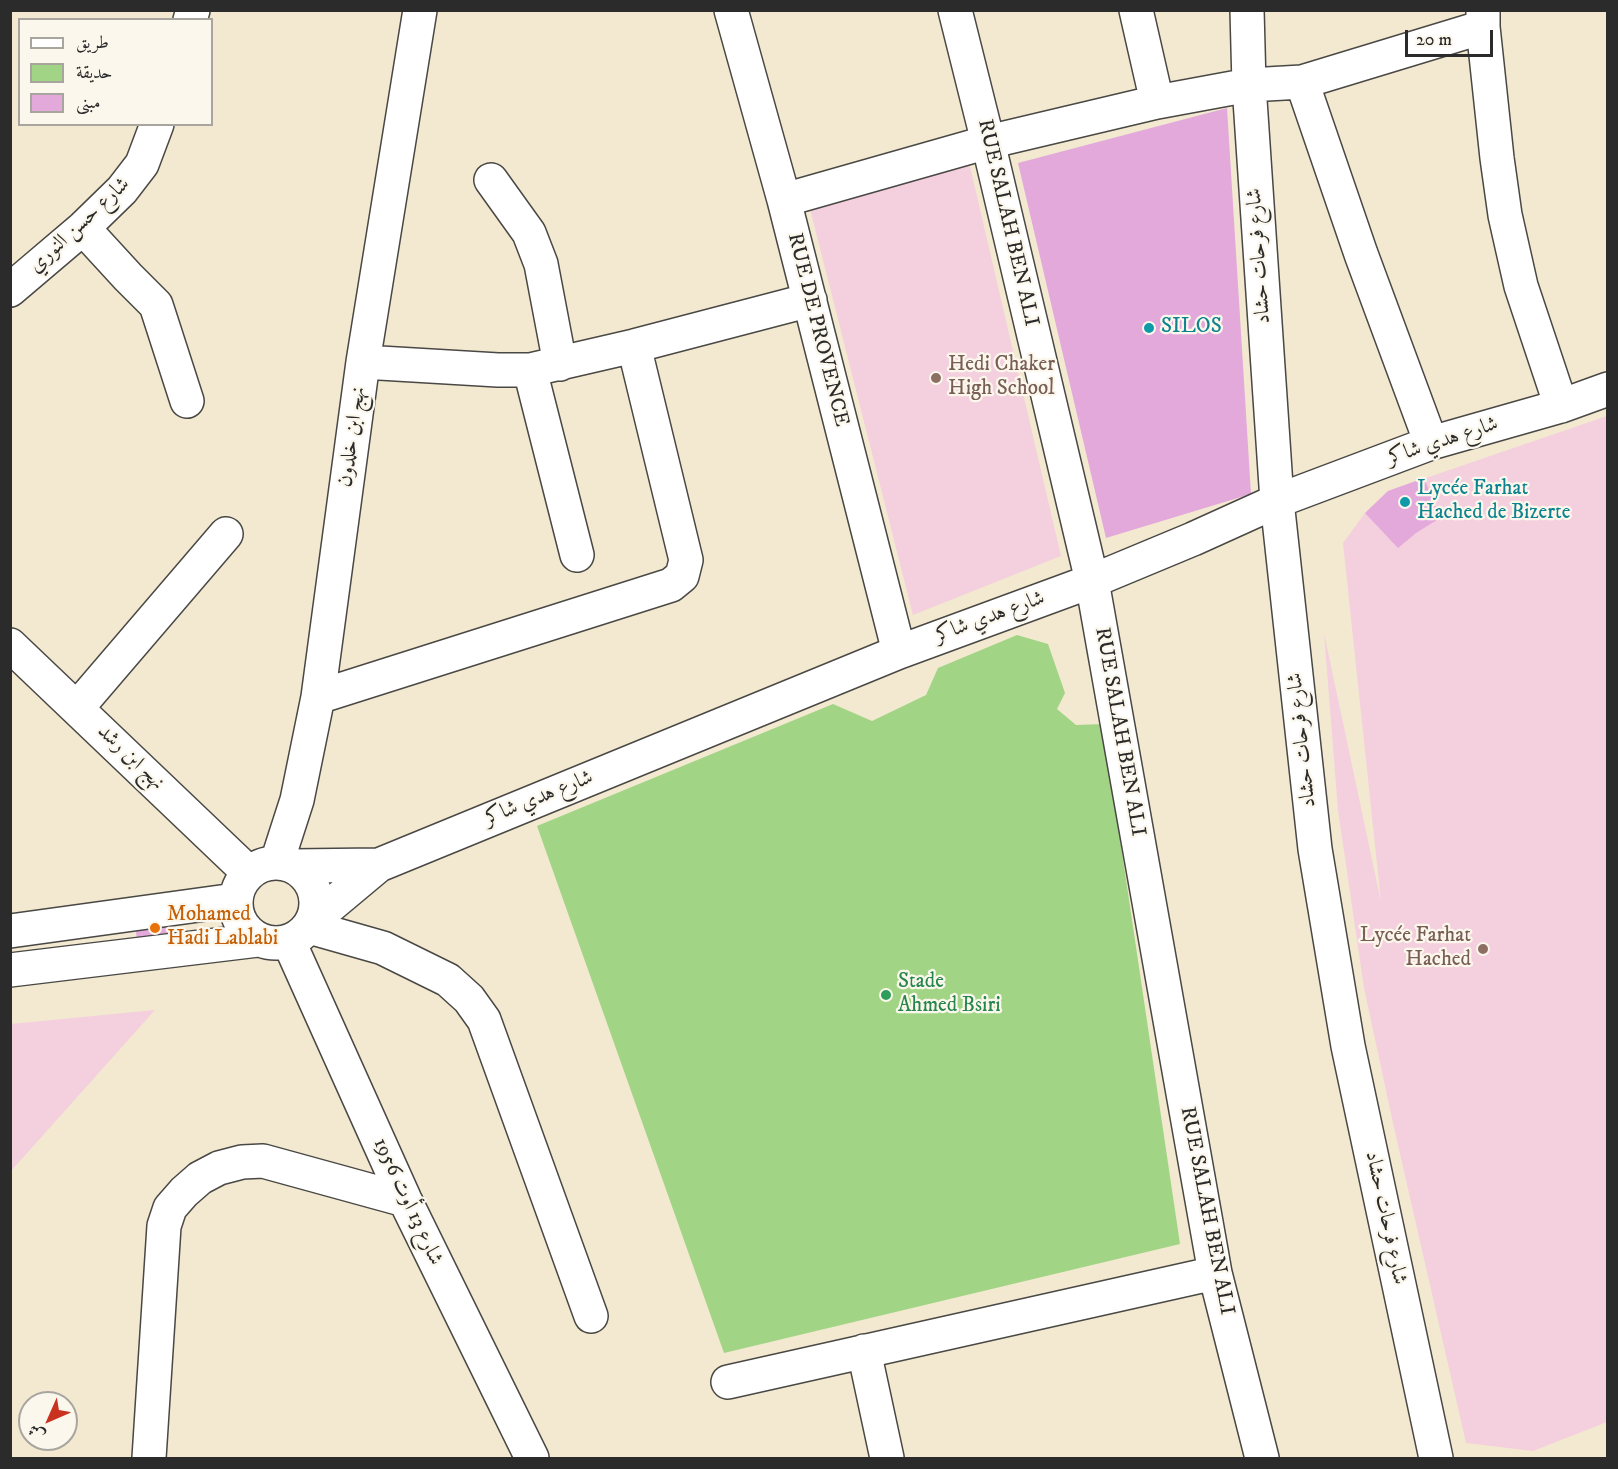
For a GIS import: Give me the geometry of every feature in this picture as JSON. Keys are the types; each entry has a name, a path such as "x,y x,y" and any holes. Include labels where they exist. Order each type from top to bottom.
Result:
{"street":[{"name":"نهج ابن خلدون","path":"263,875 297,800 318,697 363,362 420,10"},
{"name":"RUE DE PROVENCE","path":"731,10 784,200 898,652"},
{"name":"RUE SALAH BEN ALI","path":"955,10 1092,580 1215,1273 1262,1458"},
{"path":"1136,10 1157,102"},
{"name":"شارع فرحات حشاد","path":"1247,10 1249,85 1277,501 1315,849 1348,1046 1436,1458"},
{"path":"784,200 988,142 1157,102 1249,85 1302,82 1483,19 1497,159 1511,244 1521,286 1561,406"},
{"path":"1302,82 1361,254 1431,442"},
{"name":"شارع حسن النوري","path":"10,290 83,228 122,190 142,164 156,126"},
{"path":"491,180 529,233 541,264 545,367 577,555"},
{"path":"83,228 156,305 187,401"},
{"path":"363,362 498,370 545,367 810,300"},
{"path":"318,697 672,585 682,576 687,560 634,346"},
{"name":"شارع هدي شاكر","path":"379,865 898,652 1092,580 1277,501 1431,442 1561,406 1608,389"},
{"path":"77,708 226,534"},
{"name":"نهج ابن رشد","path":"15,654 263,875"},
{"path":"10,931 263,875 379,865"},
{"path":"10,970 292,932 379,865"},
{"path":"263,875 237,916 245,930 292,932 383,948 448,980 469,999 484,1020 591,1316"},
{"path":"263,875 306,876 314,889 316,905 292,932"},
{"name":"شارع 13 أوت 1956","path":"292,932 405,1200 532,1458"},
{"path":"148,1458 164,1226 170,1208 184,1192 200,1178 219,1168 242,1162 263,1161 405,1200"},
{"path":"728,1382 1215,1273"},
{"path":"864,1351 887,1458"}],"shaded area":[{"name":"Hedi Chaker High School","path":"968,158 1061,556 913,615 808,201"},
{"name":"Lycée Farhat Hached","path":"1607,416 1607,1422 1533,1451 1466,1443 1364,988 1338,810 1324,633 1381,902 1343,543 1365,513 1388,491"},
{"path":"155,1010 11,1171 11,1024"}],"green space":[{"path":"1017,635 1048,644 1065,693 1057,709 1076,725 1103,724 1180,1244 724,1353 537,826 833,704 872,721 926,695 938,668"}],"building":[{"name":"SILOS","path":"1227,108 1251,494 1106,538 1018,163"},
{"name":"Lycée Farhat Hached de Bizerte","path":"1424,478 1440,518 1398,548 1365,513 1388,491"},
{"name":"Mohamed Hadi Lablabi","path":"175,913 173,938 137,939 134,918"}],"place":[{"name":"SILOS","path":"1149,328"},
{"name":"Hedi Chaker High School","path":"936,378"},
{"name":"Lycée Farhat Hached de Bizerte","path":"1405,502"},
{"name":"Mohamed Hadi Lablabi","path":"155,928"},
{"name":"Lycée Farhat Hached","path":"1483,949"},
{"name":"Stade Ahmed Bsiri","path":"886,995"}]}
